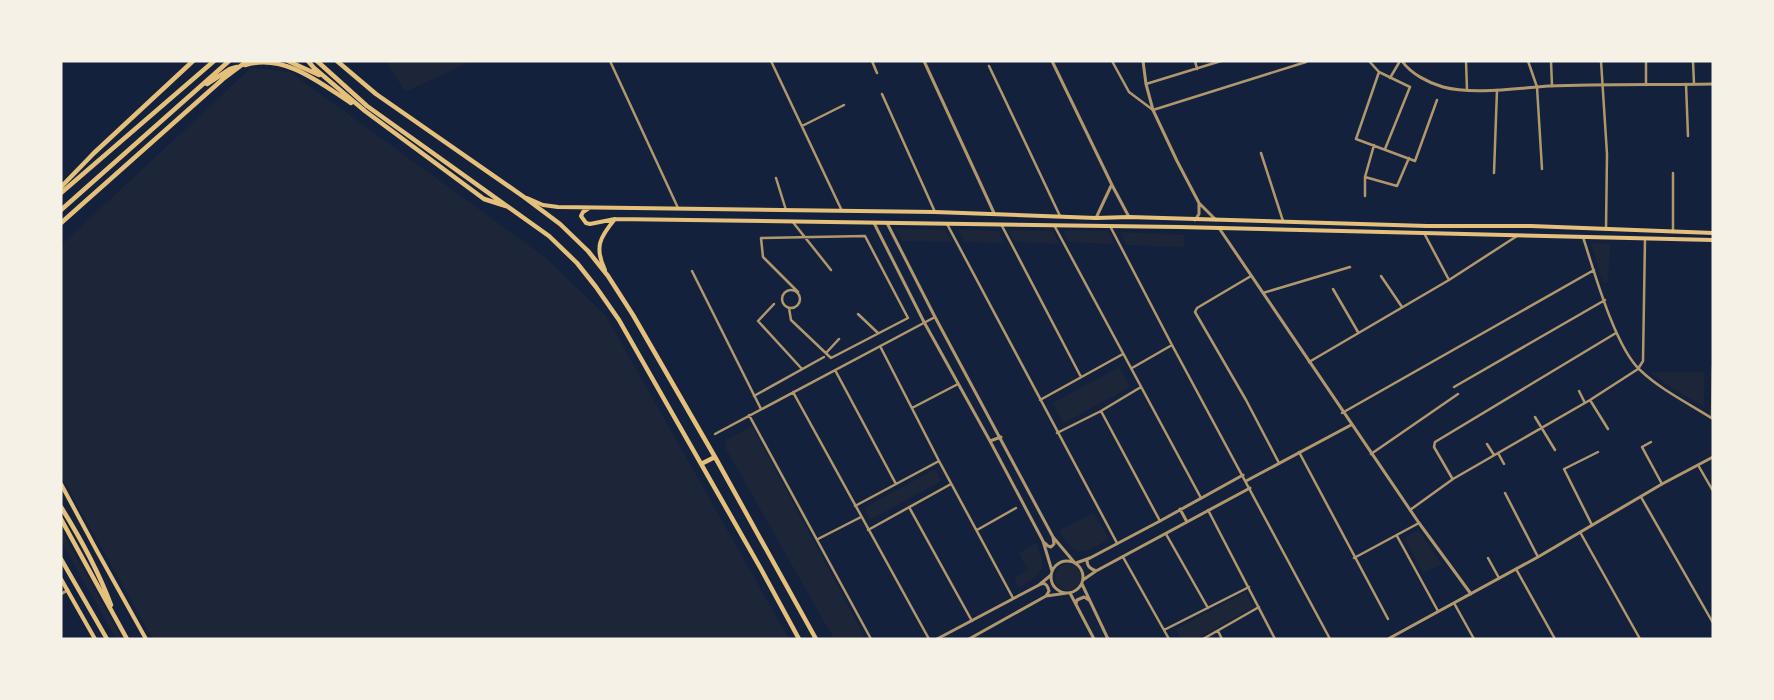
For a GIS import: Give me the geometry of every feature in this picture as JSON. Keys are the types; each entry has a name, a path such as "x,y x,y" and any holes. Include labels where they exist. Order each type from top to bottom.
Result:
{"main road":[{"path":"61,187 94,152 193,61"},
{"path":"61,192 214,61"},
{"path":"61,210 229,61"},
{"path":"61,224 223,79 247,61"},
{"path":"288,61 311,70 362,102 510,207 548,236 577,264 619,320 762,569 799,639"},
{"path":"308,61 365,111 429,160 484,199 510,207"},
{"path":"317,61 362,102"},
{"path":"337,61 376,94 560,224 588,251 608,276 633,315 715,457 816,639"},
{"path":"196,92 230,69 249,64 268,63 289,66 308,75 365,111"},
{"path":"524,197 543,205 558,207 994,213 1096,218 1128,217 1713,233"},
{"path":"592,208 583,212 581,216 586,223 590,224 615,219 874,222 1366,231 1713,240"},
{"path":"608,276 600,259 599,248 605,232 615,219"},
{"path":"1366,224 1366,231"},
{"path":"701,464 715,457"},
{"path":"61,484 146,639"},
{"path":"61,507 97,570 115,618"},
{"path":"61,519 127,639"},
{"path":"61,559 107,639"},
{"path":"61,579 95,639"}],"street":[{"path":"610,61 678,208"},
{"path":"771,61 842,211"},
{"path":"872,61 877,73"},
{"path":"1052,61 1128,217"},
{"path":"1112,61 1129,92 1153,110"},
{"path":"1142,61 1153,110 1199,202 1216,220"},
{"path":"1195,61 1197,69"},
{"path":"1146,84 1222,61"},
{"path":"1369,61 1379,72 1410,87 1384,150"},
{"path":"1390,78 1401,61 1406,67 1432,83 1444,87 1467,90 1552,86 1713,84"},
{"path":"1466,61 1467,90"},
{"path":"1528,61 1537,87 1542,169"},
{"path":"1552,61 1552,86"},
{"path":"1601,61 1607,154 1606,229"},
{"path":"1646,61 1646,85"},
{"path":"1693,61 1694,84"},
{"path":"926,62 994,213"},
{"path":"1153,110 1306,62"},
{"path":"989,66 1060,216"},
{"path":"1379,72 1356,139 1415,161 1437,100"},
{"path":"1686,84 1688,136"},
{"path":"1494,173 1497,89"},
{"path":"882,94 935,212"},
{"path":"802,126 844,105"},
{"path":"1365,196 1365,177 1374,145"},
{"path":"1261,153 1283,221"},
{"path":"1365,177 1397,186 1409,158"},
{"path":"1673,173 1673,232"},
{"path":"776,178 786,210"},
{"path":"1096,218 1112,185"},
{"path":"1194,220 1200,214 1199,202"},
{"path":"792,221 831,270"},
{"path":"874,222 924,322 1043,541 1055,588 1058,591 1068,593 1094,639"},
{"path":"887,223 1053,537 1081,569 1089,601 1108,639"},
{"path":"947,224 1117,543"},
{"path":"1001,224 1081,377"},
{"path":"1054,225 1201,498"},
{"path":"1110,226 1330,639"},
{"path":"1219,228 1418,524 1471,594"},
{"path":"1424,233 1449,280"},
{"path":"790,308 794,308 801,301 798,292 763,257 761,238 865,236 908,318 831,358 825,355 791,320 790,308 782,302 784,293 788,290 798,292"},
{"path":"1309,362 1449,280 1517,236"},
{"path":"1583,237 1616,333 1638,369 1660,386 1712,418"},
{"path":"1410,510 1453,479 1585,403 1638,369 1643,361 1645,238"},
{"path":"1262,293 1350,267"},
{"path":"1342,413 1594,270"},
{"path":"692,271 761,409"},
{"path":"1251,276 1195,310 1279,463"},
{"path":"1381,276 1402,307"},
{"path":"1333,289 1358,332"},
{"path":"1454,387 1605,300"},
{"path":"774,304 758,321 802,369"},
{"path":"858,314 878,333"},
{"path":"714,434 935,317"},
{"path":"1453,479 1434,447 1435,442 1616,333"},
{"path":"754,396 825,355 839,339"},
{"path":"1132,368 1172,345"},
{"path":"880,346 951,484 1013,598"},
{"path":"1040,400 1123,354"},
{"path":"1712,418 1713,367"},
{"path":"835,370 896,484"},
{"path":"912,408 958,384"},
{"path":"1057,433 1101,411 1141,387"},
{"path":"793,392 929,639"},
{"path":"1579,392 1585,403"},
{"path":"1372,454 1458,394"},
{"path":"1590,400 1608,429"},
{"path":"1101,411 1160,520"},
{"path":"749,415 871,639"},
{"path":"1535,417 1555,450"},
{"path":"1246,481 1350,424"},
{"path":"990,441 1001,437"},
{"path":"1651,442 1642,447 1662,484"},
{"path":"1487,444 1494,456"},
{"path":"1299,452 1388,619"},
{"path":"1592,525 1564,469 1598,452"},
{"path":"1498,453 1504,464"},
{"path":"1390,638 1538,557 1662,484 1713,457"},
{"path":"855,506 939,461"},
{"path":"1698,465 1713,490"},
{"path":"1038,585 1051,573 1058,563 1069,561 1075,563 1090,558 1243,475"},
{"path":"868,530 951,484"},
{"path":"969,639 1046,596 1075,592 1096,571 1250,488"},
{"path":"1505,494 1538,557"},
{"path":"1640,497 1713,623"},
{"path":"909,507 972,621"},
{"path":"977,530 1016,508"},
{"path":"1180,509 1187,522"},
{"path":"1208,510 1275,639"},
{"path":"818,539 861,517"},
{"path":"1354,558 1418,524"},
{"path":"1580,532 1640,639"},
{"path":"1166,534 1208,608"},
{"path":"1397,536 1438,611"},
{"path":"1043,541 1051,547 1054,544 1053,537"},
{"path":"1123,557 1169,639"},
{"path":"1090,558 1087,560 1088,565 1090,569 1096,571"},
{"path":"1488,558 1499,578"},
{"path":"1516,569 1556,639"},
{"path":"937,639 1043,583 1048,587 1049,591 1046,596"},
{"path":"1164,630 1249,587"},
{"path":"61,594 68,590"},
{"path":"1076,606 1077,600 1080,597 1084,597 1089,601"},
{"path":"1454,603 1474,639"},
{"path":"1203,639 1259,607"},
{"path":"1218,631 1222,639"}],"shaded area":[{"path":"386,61 471,61 405,92"},
{"path":"251,68 290,72 546,258 606,316 789,639 153,639 61,476 61,245"},
{"path":"895,228 945,230 952,242 902,241"},
{"path":"958,229 998,231 1004,243 964,242"},
{"path":"1008,230 1053,231 1059,244 1015,242"},
{"path":"1063,230 1109,231 1114,244 1068,242"},
{"path":"1121,232 1184,235 1184,247 1126,245"},
{"path":"1591,243 1610,244 1608,282 1603,283"},
{"path":"1119,367 1130,387 1064,423 1053,403"},
{"path":"1650,372 1704,372 1704,407 1669,386"},
{"path":"752,426 866,639 834,639 725,447 726,440"},
{"path":"935,469 941,481 870,520 864,508"},
{"path":"1094,513 1109,539 1093,548 1081,551 1075,550 1065,540 1059,530"},
{"path":"61,530 122,639 116,639 61,541"},
{"path":"1418,530 1442,564 1423,573 1404,538"},
{"path":"1036,543 1042,559 1041,570 1019,587 1014,578 1028,570 1019,553"},
{"path":"1068,564 1077,568 1081,577 1077,586 1068,590 1059,586 1055,577 1059,568"},
{"path":"1246,592 1253,607 1196,639 1181,639 1176,629"}]}
